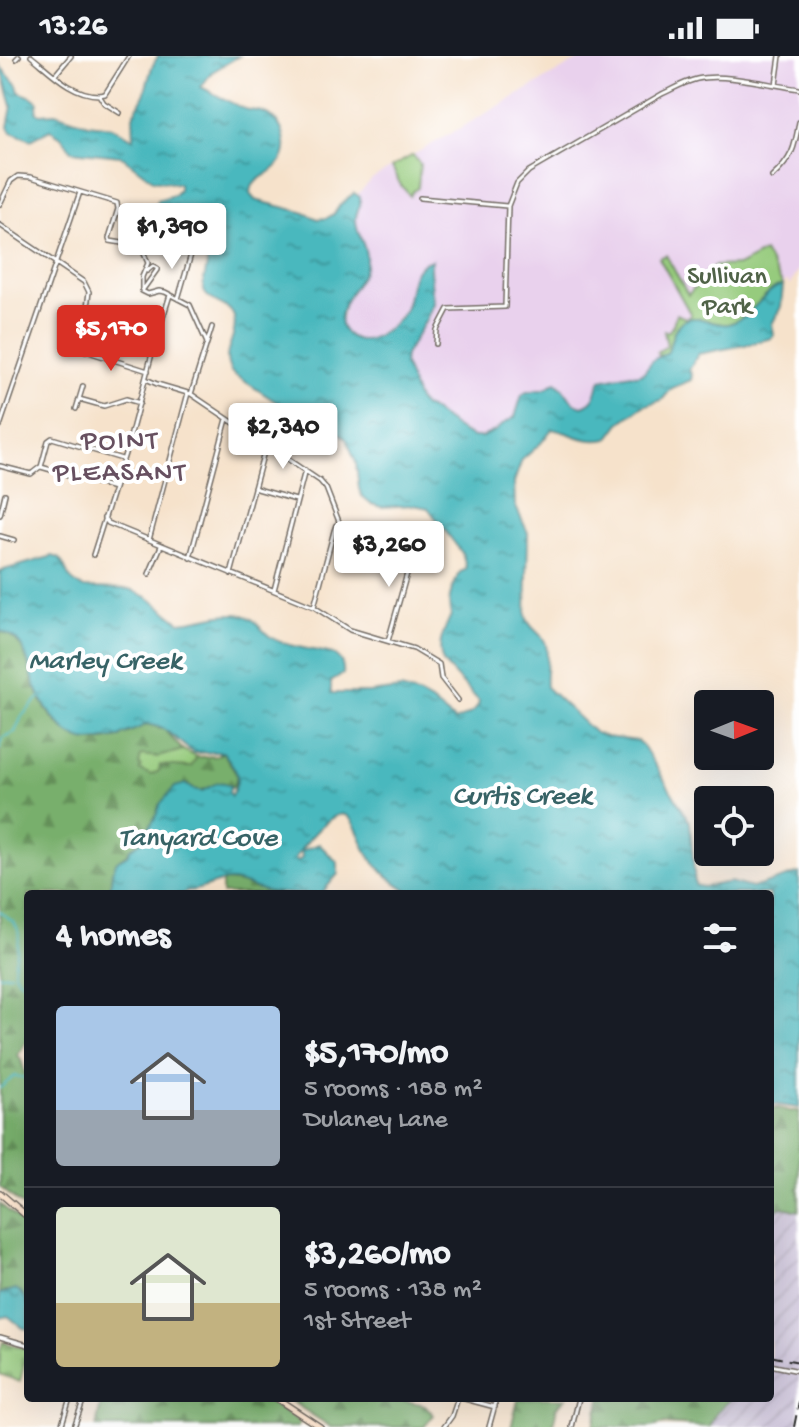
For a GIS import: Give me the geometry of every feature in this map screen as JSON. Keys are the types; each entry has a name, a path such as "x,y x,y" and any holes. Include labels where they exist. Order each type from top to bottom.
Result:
{"main road":[{"path":"0,1193 24,1214"},
{"path":"281,1402 306,1421 320,1427"}],"street":[{"path":"31,56 76,90 91,95 105,94 129,56"},
{"path":"55,75 71,56"},
{"path":"776,85 780,56"},
{"path":"436,344 437,330 448,309 505,307 508,206 517,183 529,171 680,85 698,79 799,89"},
{"path":"99,95 104,103 120,113"},
{"path":"772,177 793,152 799,122"},
{"path":"793,152 799,154"},
{"path":"0,204 11,181 22,176 118,204 109,238 110,241 140,246 142,249 148,263 142,291"},
{"path":"0,426 80,192"},
{"path":"420,198 508,206"},
{"path":"0,225 86,285 89,296 86,315 91,323 154,346"},
{"path":"178,299 192,251"},
{"path":"142,291 157,268 150,267 144,272"},
{"path":"142,291 148,294 159,291 185,302 193,309 207,343"},
{"path":"93,555 124,459 170,295"},
{"path":"149,540 212,327"},
{"path":"82,350 148,371"},
{"path":"146,379 190,394 320,481 326,488 343,532 416,546 388,641"},
{"path":"76,409 83,386"},
{"path":"79,399 104,406 126,399 140,403"},
{"path":"190,558 228,418"},
{"path":"0,466 31,474 41,467 48,441 52,438 124,459"},
{"path":"231,574 266,444"},
{"path":"41,467 114,488"},
{"path":"274,590 305,470"},
{"path":"254,488 296,500"},
{"path":"0,515 5,494"},
{"path":"104,518 108,523 161,546 314,607 350,630 414,649 439,664 441,678 458,700"},
{"path":"314,607 334,531 339,524"},
{"path":"0,536 14,540"},
{"path":"149,574 161,546"},
{"path":"0,1337 24,1344"},
{"path":"774,1366 799,1371"},
{"path":"61,1427 69,1402"},
{"path":"74,1427 83,1402"},
{"path":"444,1427 457,1402"},
{"path":"475,1402 495,1407"},
{"path":"489,1427 496,1402"},
{"path":"572,1427 578,1402"}],"shaded area":[{"path":"586,56 799,56 799,269 790,285 787,280 783,285 763,252 740,265 715,266 688,296 666,256 660,258 691,315 686,318 676,315 669,331 667,347 657,351 660,357 637,375 604,379 594,399 582,407 570,401 559,384 526,392 522,395 515,417 487,435 473,437 424,407 418,400 404,365 405,355 431,310 432,261 425,263 410,282 406,308 389,327 368,340 359,341 342,328 345,304 366,262 366,252 356,223 358,194 373,178 392,167 400,184 410,195 418,188 420,164 413,155"},
{"path":"799,1206 799,1427 710,1427 717,1412 728,1402 774,1402 774,1217 778,1208"}],"green space":[{"path":"413,155 420,164 418,188 410,196 392,167"},
{"name":"Sullivan Park","path":"764,252 783,285 770,291 737,321 722,324 695,318 685,320 675,330 668,352 660,357 657,352 667,346 664,331 669,331 676,314 686,318 691,315 659,258 666,255 688,295 715,266 740,265"},
{"path":"0,631 19,644 43,703 52,718 65,730 93,741 120,737 146,724 165,729 183,750 158,757 140,770 160,765 190,767 197,757 217,756 223,752 237,775 234,788 225,783 201,790 185,784 159,805 142,841 120,859 112,872 110,890 24,890 24,1045 18,1055 24,1072 24,1207 0,1187"},
{"path":"183,750 197,757 191,767 160,765 159,771 151,775 140,770 141,755 158,757"},
{"path":"231,881 266,890 222,890 222,882"},
{"path":"774,1109 799,1111 799,1211 784,1207 774,1215"},
{"path":"0,1204 24,1224 24,1298 21,1292 5,1291 0,1294"},
{"path":"3,1342 24,1348 20,1382 0,1374"},
{"path":"101,1402 268,1402 300,1422 298,1427 96,1427"},
{"path":"292,1402 411,1402 425,1405 434,1415 424,1427 331,1427"},
{"path":"517,1402 562,1402 557,1407 553,1426 556,1427 511,1427"},
{"path":"600,1402 728,1402 717,1412 710,1427 665,1424 593,1427"}],"water":[{"path":"158,56 239,56 212,72 201,87 245,109 264,113 281,128 285,142 283,157 251,188 250,194 255,200 318,219 334,214 354,193 360,197 356,220 366,258 362,274 347,298 340,318 348,335 363,340 379,335 394,324 407,304 414,275 423,264 432,260 433,303 405,355 404,364 418,400 424,407 473,437 495,431 515,417 522,395 545,389 556,382 573,401 582,406 587,404 595,396 601,380 637,375 644,372 653,360 668,352 675,330 685,320 695,318 728,324 744,316 770,291 783,285 781,307 772,324 772,338 698,354 689,370 691,380 672,388 662,400 643,406 620,423 608,439 585,439 552,429 522,460 514,482 515,505 528,533 526,616 546,646 546,687 595,733 638,741 644,747 690,822 695,885 703,887 730,882 752,888 799,873 799,1108 774,1105 774,890 407,890 376,865 355,825 345,815 339,815 309,839 295,859 296,862 302,858 301,851 319,844 338,863 338,874 324,890 261,890 229,881 192,890 110,890 112,872 117,861 142,841 160,804 175,787 185,784 202,791 223,783 231,786 231,796 237,783 236,773 223,752 194,753 167,731 146,724 120,737 92,741 74,737 46,708 21,645 9,634 0,631 0,571 53,556 63,563 72,581 84,588 130,589 149,598 180,622 228,614 243,615 279,641 333,654 338,658 343,674 331,682 331,693 401,689 431,701 455,721 473,711 479,701 444,664 440,651 451,615 451,593 460,572 466,567 462,553 428,508 414,505 381,507 362,496 356,463 347,440 341,434 307,422 232,373 227,358 234,332 234,317 229,309 205,293 206,255 185,246 170,225 158,219 154,210 158,200 179,190 179,184 153,180 121,156 71,151 63,138 50,130 31,140 11,132 8,127 12,106 0,66 17,85 19,92 38,102 36,112 55,113 88,124 112,127 134,139 133,116 144,95"},
{"path":"16,1289 21,1292 24,1297 24,1328 8,1316 0,1318 0,1294"}],"waterway":[{"path":"0,749 3,737 15,732 22,716 40,697"},
{"path":"0,911 17,927 19,939 14,969 15,975 24,982"},
{"path":"0,975 11,974"},
{"path":"0,1088 15,1076 24,1078"}],"railway":[{"path":"774,1357 799,1362"},
{"path":"794,1427 799,1402"}],"district":[{"name":"POINT PLEASANT","path":"120,458"}],"water label":[{"name":"Marley Creek","path":"105,662"},
{"name":"Curtis Creek","path":"522,797"},
{"name":"Tanyard Cove","path":"198,839"}]}
